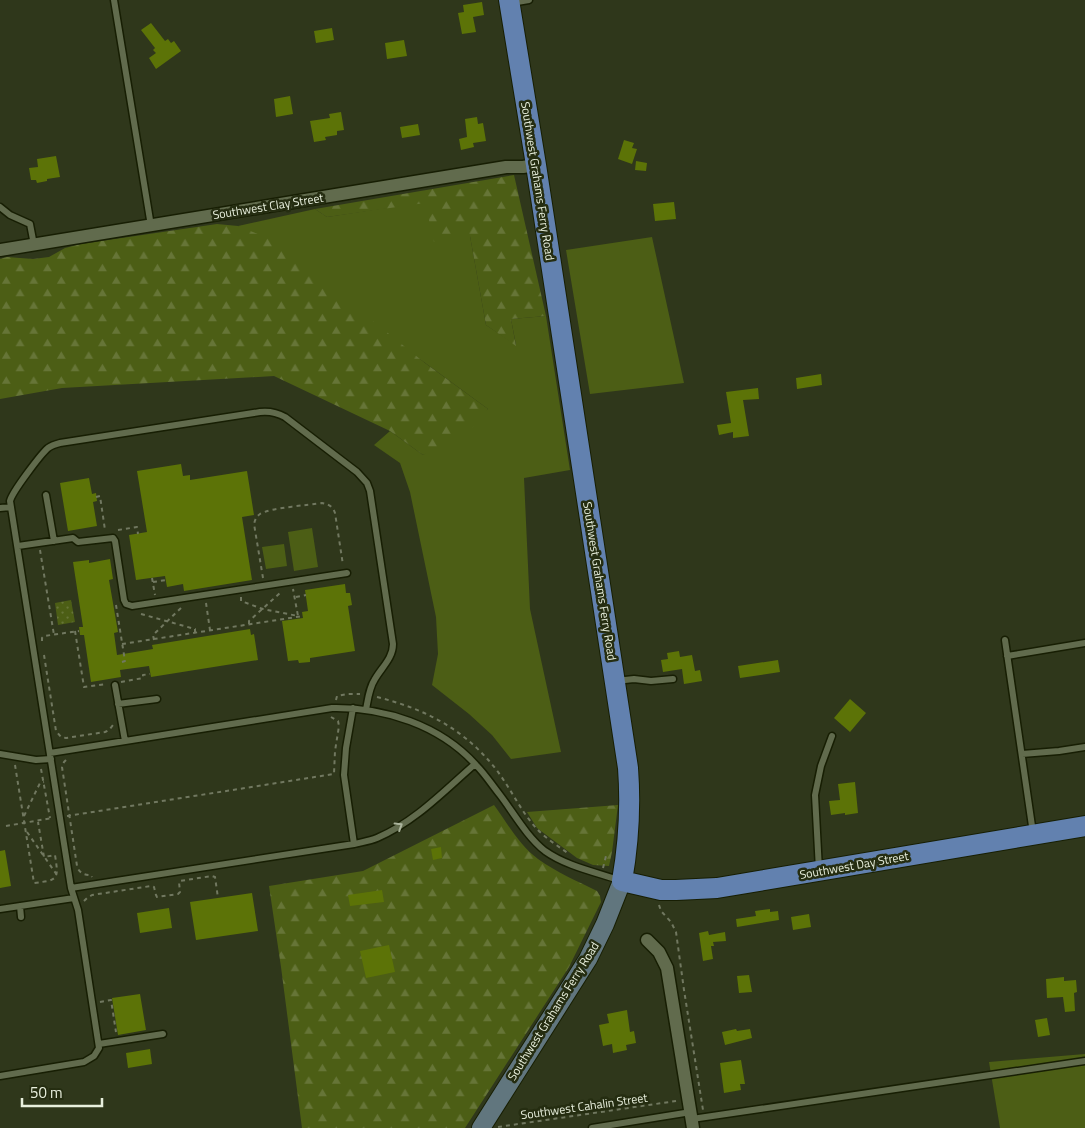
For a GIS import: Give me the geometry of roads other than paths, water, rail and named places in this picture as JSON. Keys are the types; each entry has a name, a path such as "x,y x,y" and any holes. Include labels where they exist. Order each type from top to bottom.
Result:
{"main road":[{"name":"Southwest Grahams Ferry Road","path":"482,1126 588,959 605,924 622,881 630,824 628,768 536,165 516,1"},
{"name":"Southwest Day Street","path":"622,881 661,890 717,888 1085,826"}],"street":[{"name":"Southwest Clay Street","path":"0,250 506,167 536,165"},
{"path":"647,940 659,952 667,968 688,1099 695,1119"}],"lane":[{"path":"114,0 151,226"},
{"path":"0,208 30,224 34,245"},
{"path":"0,1076 84,1062 94,1056 99,1044 78,910 71,888 11,507 11,497 17,487 48,448 54,444 269,411 284,417 357,472 367,483 370,491 393,644 391,656 373,683 366,710"},
{"path":"46,495 54,541"},
{"path":"0,508 11,507"},
{"path":"18,546 73,538 80,542 106,535 111,537 114,539 124,600 126,604 132,606 346,573"},
{"path":"1005,640 1033,835"},
{"path":"1007,656 1085,643"},
{"path":"615,681 673,679"},
{"path":"115,685 124,741"},
{"path":"118,704 156,698"},
{"path":"0,754 36,760 72,750 332,708 366,710 414,722 440,735 475,764 530,835 545,850 571,865 622,881"},
{"path":"353,708 346,748 344,775 354,844"},
{"path":"819,871 815,795 821,766 832,736"},
{"path":"1022,754 1059,751 1085,746"},
{"path":"71,888 354,844 376,838 392,831 421,811 475,764"},
{"path":"0,909 74,898"},
{"path":"20,906 21,917"},
{"path":"99,1044 163,1034"},
{"path":"592,1128 695,1119 1085,1061"}]}
